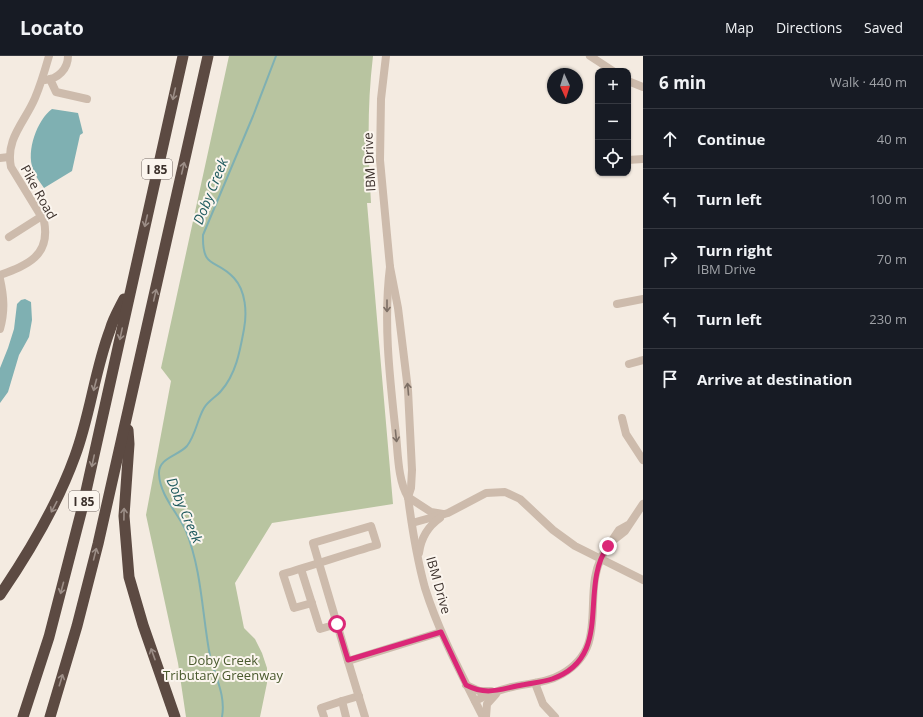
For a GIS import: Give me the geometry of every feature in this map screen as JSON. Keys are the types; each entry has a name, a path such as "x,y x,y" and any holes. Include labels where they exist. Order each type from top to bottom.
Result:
{"highway":[{"name":"I 85","path":"23,717 49,637 75,537 183,56"},
{"name":"I 85","path":"50,717 87,586 128,415 208,56"},
{"path":"0,595 29,552 56,504 76,455 110,330 132,283"},
{"path":"128,415 129,444 124,516 128,577 140,618 175,717"}],"street":[{"name":"Pike Road","path":"0,275 22,267 34,260 45,241 46,231 42,216 11,167 9,157 10,144 46,80 49,56"},
{"path":"68,56 68,63 62,72 46,80 56,92 87,99"},
{"name":"IBM Drive","path":"386,56 380,99 379,134 381,180 390,267 398,308 408,390 412,470 412,488 408,497"},
{"path":"590,56 608,68"},
{"path":"631,83 643,87"},
{"path":"0,158 9,157"},
{"path":"631,160 643,159"},
{"path":"9,237 42,216"},
{"name":"IBM Drive","path":"390,267 387,302 391,381 399,458 404,489 408,497 418,559 441,632 466,685 484,717"},
{"path":"0,279 4,297 4,315 0,329"},
{"path":"617,304 643,299"},
{"path":"629,364 643,360"},
{"path":"622,418 626,434 642,457"},
{"path":"418,559 422,541 427,529 433,523 448,513 486,493 508,493 520,499 569,542 600,560 643,580"},
{"path":"408,497 430,512 448,513"},
{"path":"466,685 482,692 503,690 552,679 563,674 574,665 585,651 592,631 594,578 600,560 619,530 628,525 643,504"},
{"path":"412,523 448,513"},
{"path":"312,603 294,608 283,574 301,569 319,563 377,545 371,526 313,543 319,563 337,624 359,696 365,717"},
{"path":"301,569 320,629 337,624"},
{"path":"348,660 441,632"},
{"path":"534,683 543,704 555,717"},
{"path":"475,701 503,690"},
{"path":"484,717 488,701 503,690"},
{"path":"324,717 321,708 359,696"},
{"path":"342,701 346,717"}],"green space":[{"name":"Doby Creek Tributary Greenway","path":"229,56 373,56 369,130 371,203 367,203 393,504 272,523 235,583 244,628 255,639 267,668 267,683 260,717 186,717 178,663 146,515 171,381 161,368"}],"water":[{"path":"52,109 78,113 83,133 80,135 72,171 44,188 34,172 31,162 31,154 34,136 42,120"},
{"path":"25,299 31,302 32,320 29,337 19,355 8,392 0,403 0,368 14,329 17,304 21,300"}],"waterway":[{"name":"Doby Creek","path":"222,717 223,701 210,656 199,577 191,546 183,524 166,497 160,482 159,474 162,464 187,446 204,408 226,384 234,370 239,354 245,323 245,302 241,289 234,278 208,259 203,246 203,235 253,116 276,56"}],"route":[{"path":"337,624 348,660 441,632 466,685 479,691 488,692 503,690 547,680 563,674 574,665 585,651 590,641 593,626 595,573 608,546"}]}
